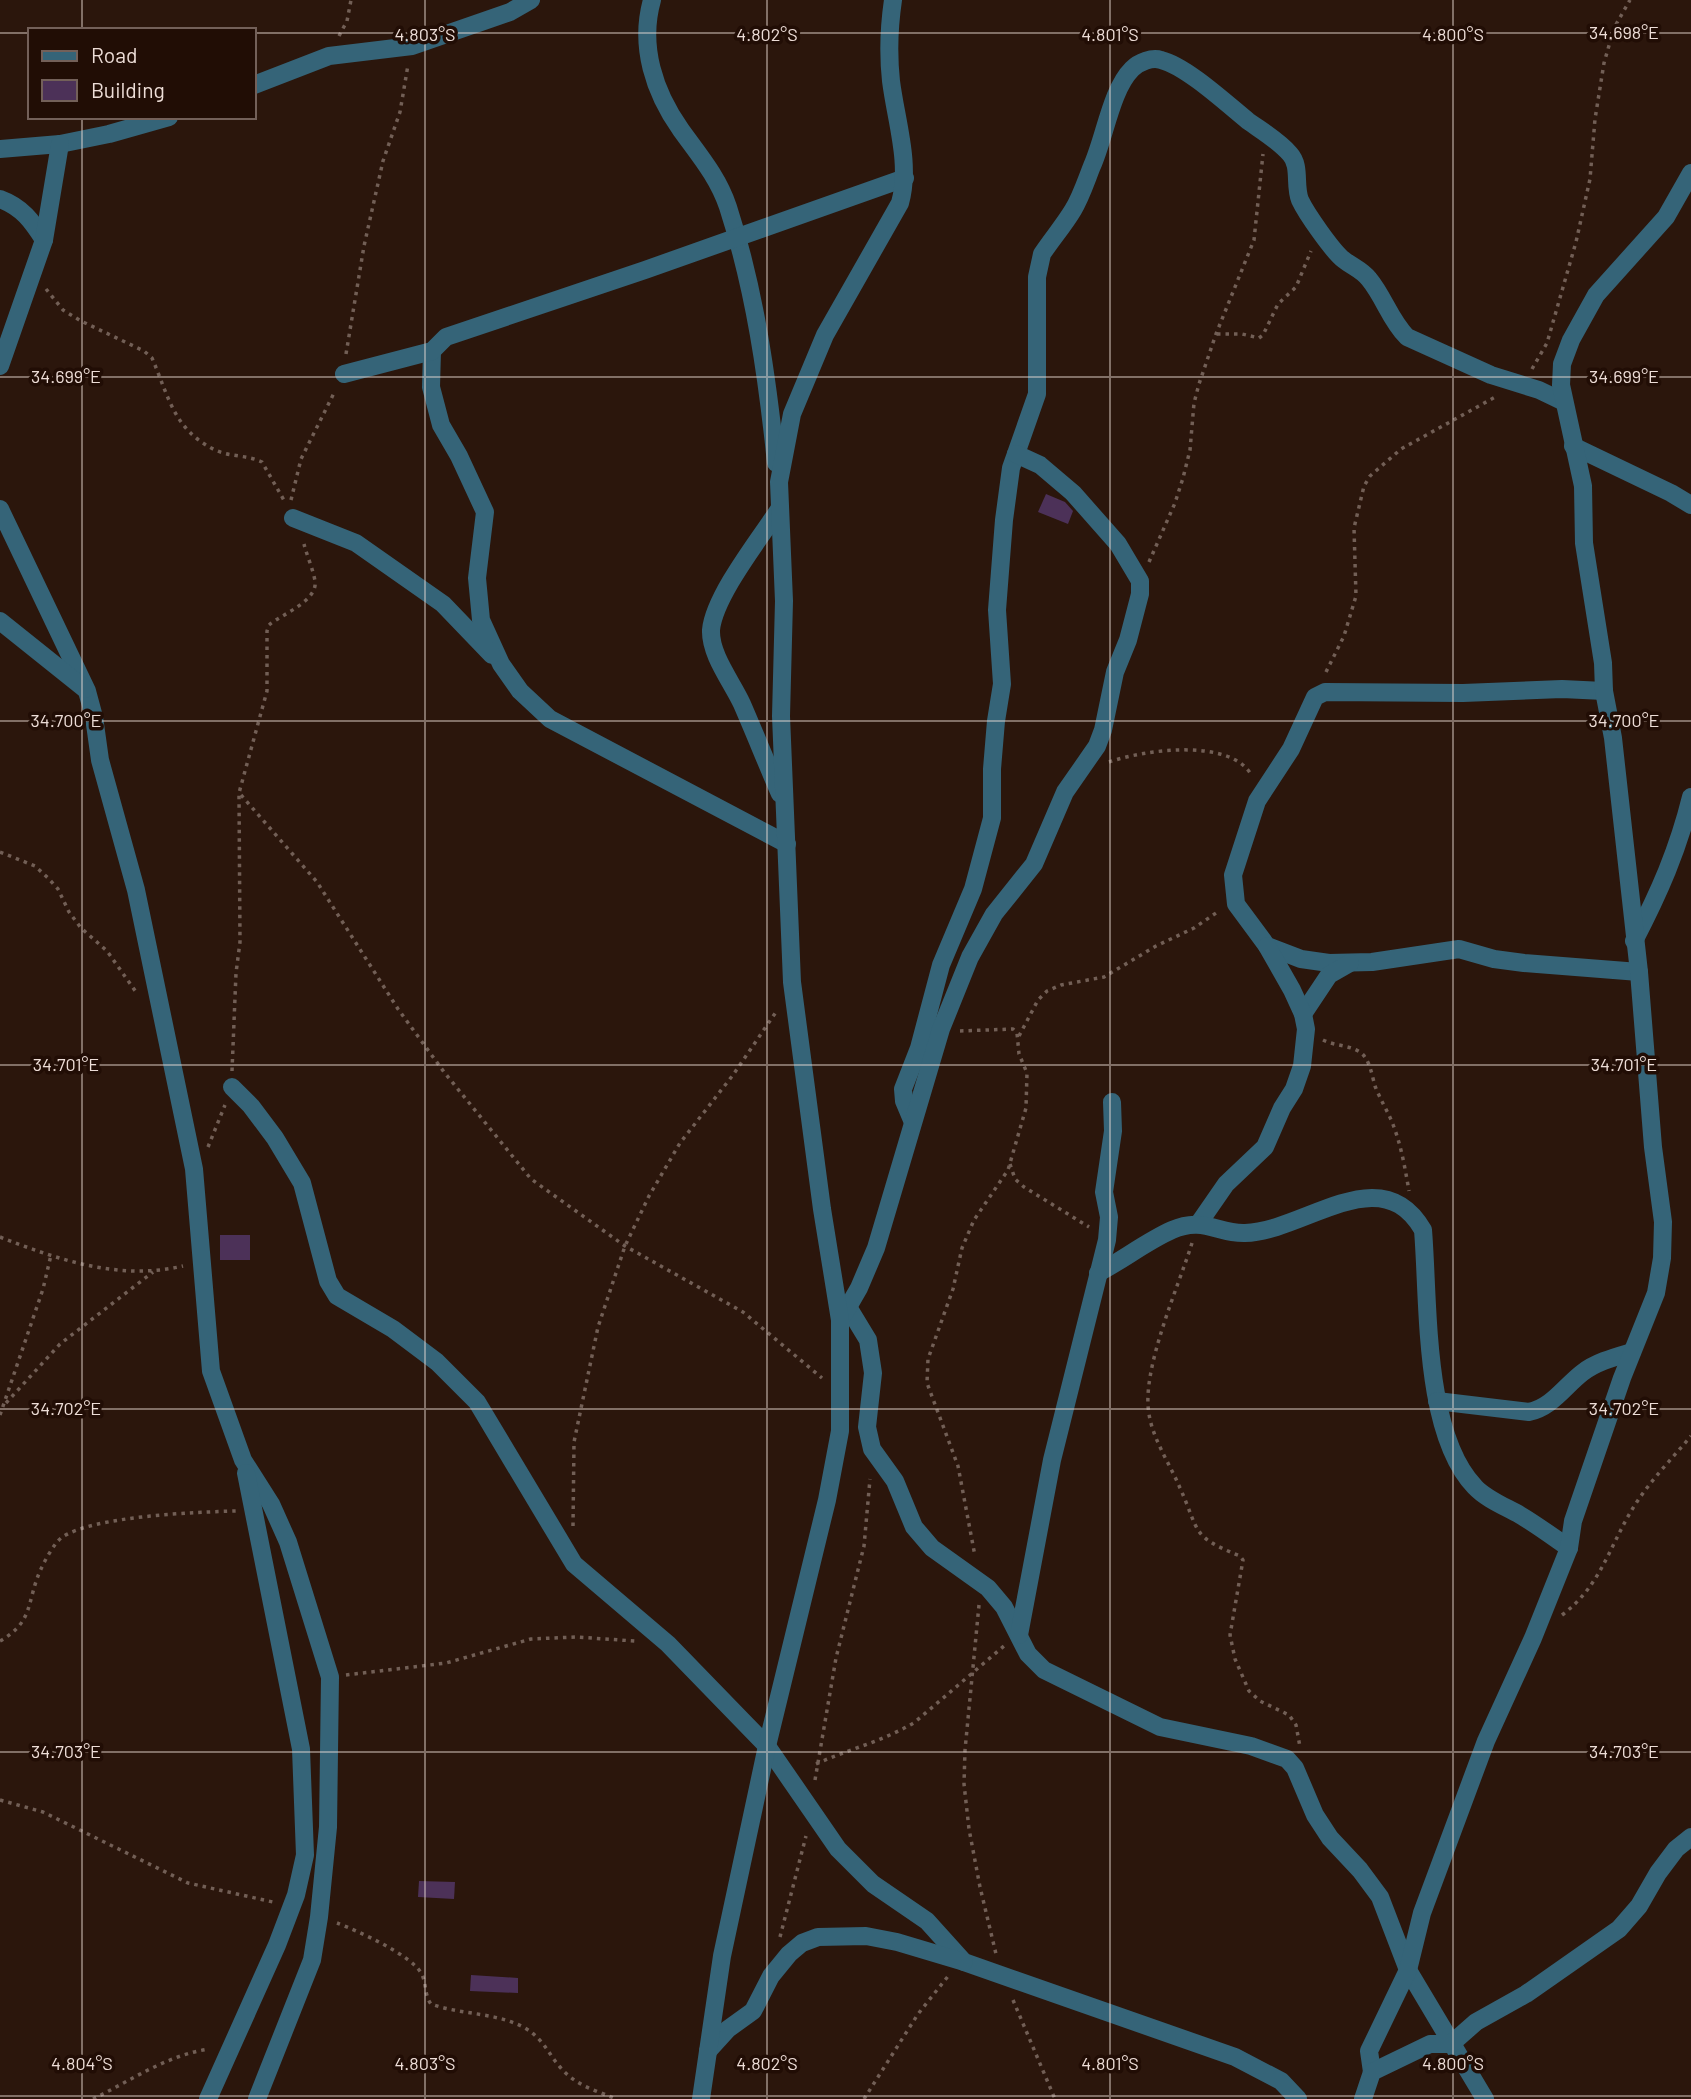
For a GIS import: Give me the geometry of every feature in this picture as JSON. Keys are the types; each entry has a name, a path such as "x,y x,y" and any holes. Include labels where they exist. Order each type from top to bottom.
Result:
{"street":[{"path":"256,84 329,56 411,46 510,12 531,0"},
{"path":"652,0 647,24 647,55 657,86 679,128 720,185 755,303 766,366 779,482 784,601 781,716 792,982 844,1313 839,1430 827,1500 766,1746 722,1955 701,2099"},
{"path":"779,482 792,414 825,335 900,203 905,178 888,35 893,0"},
{"path":"912,1120 904,1101 903,1089 919,1048 941,965 972,889 992,818 993,757 1002,684 996,610 1011,468 1037,394 1037,277 1040,262 1042,254 1073,210 1094,163 1123,79 1135,66 1153,58 1164,60 1207,89 1289,152 1293,158 1300,199 1343,260 1365,273 1396,326 1407,337 1491,375 1564,402"},
{"path":"0,149 60,144 162,119"},
{"path":"0,366 44,240 60,144"},
{"path":"1363,2099 1372,2072 1369,2051 1408,1970 1422,1913 1486,1741 1533,1638 1569,1548 1573,1521 1632,1352 1656,1293 1662,1258 1663,1234 1639,972 1613,738 1604,691 1604,663 1584,543 1583,486 1561,385 1562,364 1571,340 1596,295 1665,217 1691,173"},
{"path":"344,374 432,351 446,337 905,178"},
{"path":"0,200 12,204 30,218 44,240"},
{"path":"432,351 431,387 441,425 460,456 485,512 477,578 481,620 501,664"},
{"path":"1573,446 1691,505"},
{"path":"844,1313 876,1248 941,1029 971,957 995,914 1034,864 1065,792 1097,746 1115,672 1128,640 1140,594 1140,581 1118,544 1073,493 1040,465 1016,454"},
{"path":"780,508 732,581 716,610 711,631 717,655 740,701 785,807"},
{"path":"0,509 87,691 94,717 100,760 136,890 194,1169 211,1371 243,1460 302,1749 305,1856 292,1907 208,2099"},
{"path":"293,518 356,543 443,604 501,664 520,691 550,719 787,844"},
{"path":"0,621 87,691"},
{"path":"1199,1223 1226,1184 1265,1147 1276,1120 1294,1090 1302,1066 1304,1021 1292,990 1267,946 1244,918 1234,898 1233,875 1261,793 1291,749 1315,696 1325,692 1463,693 1562,689 1604,691"},
{"path":"1634,941 1678,847 1691,797"},
{"path":"1267,946 1301,959 1350,963 1458,949 1494,959 1524,963 1639,972"},
{"path":"1304,1021 1329,975 1350,963"},
{"path":"232,1087 251,1106 275,1138 302,1183 328,1281 337,1296 393,1329 436,1362 477,1402 574,1564 668,1644 766,1746 838,1849 859,1871 873,1884 927,1921 964,1962"},
{"path":"1019,1635 1052,1460 1107,1240 1109,1217 1104,1192 1113,1131 1112,1102"},
{"path":"1098,1273 1173,1229 1199,1223 1244,1233 1270,1228 1350,1201 1376,1196 1396,1201 1414,1214 1423,1230 1430,1352 1437,1401 1451,1445 1463,1471 1477,1489 1569,1548"},
{"path":"844,1313 868,1340 873,1373 867,1427 872,1449 895,1481 914,1527 932,1548 988,1588 1004,1607 1028,1654 1044,1671 1160,1727 1251,1746 1287,1759 1295,1768 1315,1815 1330,1838 1360,1870 1380,1897 1408,1970 1485,2099"},
{"path":"1437,1401 1530,1412 1541,1410 1582,1373 1602,1361 1632,1352"},
{"path":"243,1460 271,1504 288,1542 330,1677 328,1827 312,1960 257,2099"},
{"path":"1372,2072 1430,2044 1451,2044 1476,2021 1526,1994 1619,1929 1639,1906 1676,1849 1691,1837"},
{"path":"707,2052 728,2029 752,2011 771,1976 802,1943 818,1937 866,1936 897,1942 1002,1974 1235,2057 1281,2081 1298,2099"}],"path":[{"path":"329,56 347,21 351,0"},
{"path":"1315,696 1351,616 1357,579 1354,528 1364,486 1370,476 1401,449 1521,384 1547,343 1576,242 1590,179 1595,119 1604,63 1614,28 1630,0"},
{"path":"293,518 290,503 301,459 344,374 364,246 383,160 400,112 411,46"},
{"path":"1140,581 1175,503 1190,450 1194,403 1216,334 1254,240 1262,159 1269,136"},
{"path":"1216,334 1242,334 1259,338 1263,335 1278,304 1296,287 1310,252 1320,240 1328,240"},
{"path":"33,274 63,310 144,351 152,358 176,417 187,431 216,451 262,462 279,488 301,533 316,584 307,599 269,625 267,631 267,691 239,793 240,942 236,973 232,1087 209,1144 194,1169"},
{"path":"1077,774 1124,757 1156,751 1202,751 1221,754 1242,763 1261,793"},
{"path":"239,793 317,883 398,1009 444,1072 531,1178 625,1246 743,1312 839,1392"},
{"path":"0,852 34,866 48,878 58,889 69,912 107,951 143,1000"},
{"path":"1055,2099 1002,1974 980,1887 969,1829 964,1784 965,1750 980,1583 958,1466 927,1383 928,1359 953,1289 962,1248 974,1220 1005,1175 1010,1162 1026,1108 1028,1090 1027,1073 1019,1054 1019,1036 1038,1000 1046,991 1061,985 1104,977 1156,946 1204,922 1234,898"},
{"path":"574,1564 574,1441 598,1327 625,1246 649,1196 680,1143 767,1027 792,982"},
{"path":"1304,1021 1326,1042 1362,1053 1366,1059 1402,1152 1414,1214"},
{"path":"941,1029 1013,1029 1019,1036"},
{"path":"1010,1162 1015,1179 1024,1187 1107,1240"},
{"path":"1199,1223 1151,1369 1148,1413 1196,1531 1206,1541 1240,1556 1243,1560 1230,1635 1235,1660 1250,1691 1260,1701 1289,1715 1296,1725 1300,1750"},
{"path":"0,1237 92,1267 133,1273 202,1262"},
{"path":"0,1415 43,1289 51,1255"},
{"path":"6,1403 60,1344 155,1271"},
{"path":"1533,1638 1576,1605 1592,1587 1630,1512 1691,1436"},
{"path":"780,1938 812,1812 816,1764 836,1658 864,1546 872,1449"},
{"path":"0,1641 17,1631 26,1615 41,1569 59,1539 82,1526 199,1512 255,1510"},
{"path":"816,1764 899,1732 915,1722 1019,1635"},
{"path":"330,1677 446,1662 531,1639 576,1637 668,1644"},
{"path":"0,1800 43,1812 188,1883 292,1907"},
{"path":"319,1917 353,1929 408,1959 425,1980 427,1998 431,2004 506,2021 525,2029 545,2044 559,2067 577,2083 616,2099"},
{"path":"864,2099 918,2014 938,1988 964,1962"},
{"path":"93,2099 159,2065 201,2050 232,2047"}],"building":[{"path":"1046,494 1065,502 1073,511 1068,524 1038,512"},
{"path":"220,1235 250,1235 250,1260 220,1260"},
{"path":"419,1881 455,1882 454,1899 418,1897"},
{"path":"471,1975 518,1978 518,1993 470,1991"}]}
